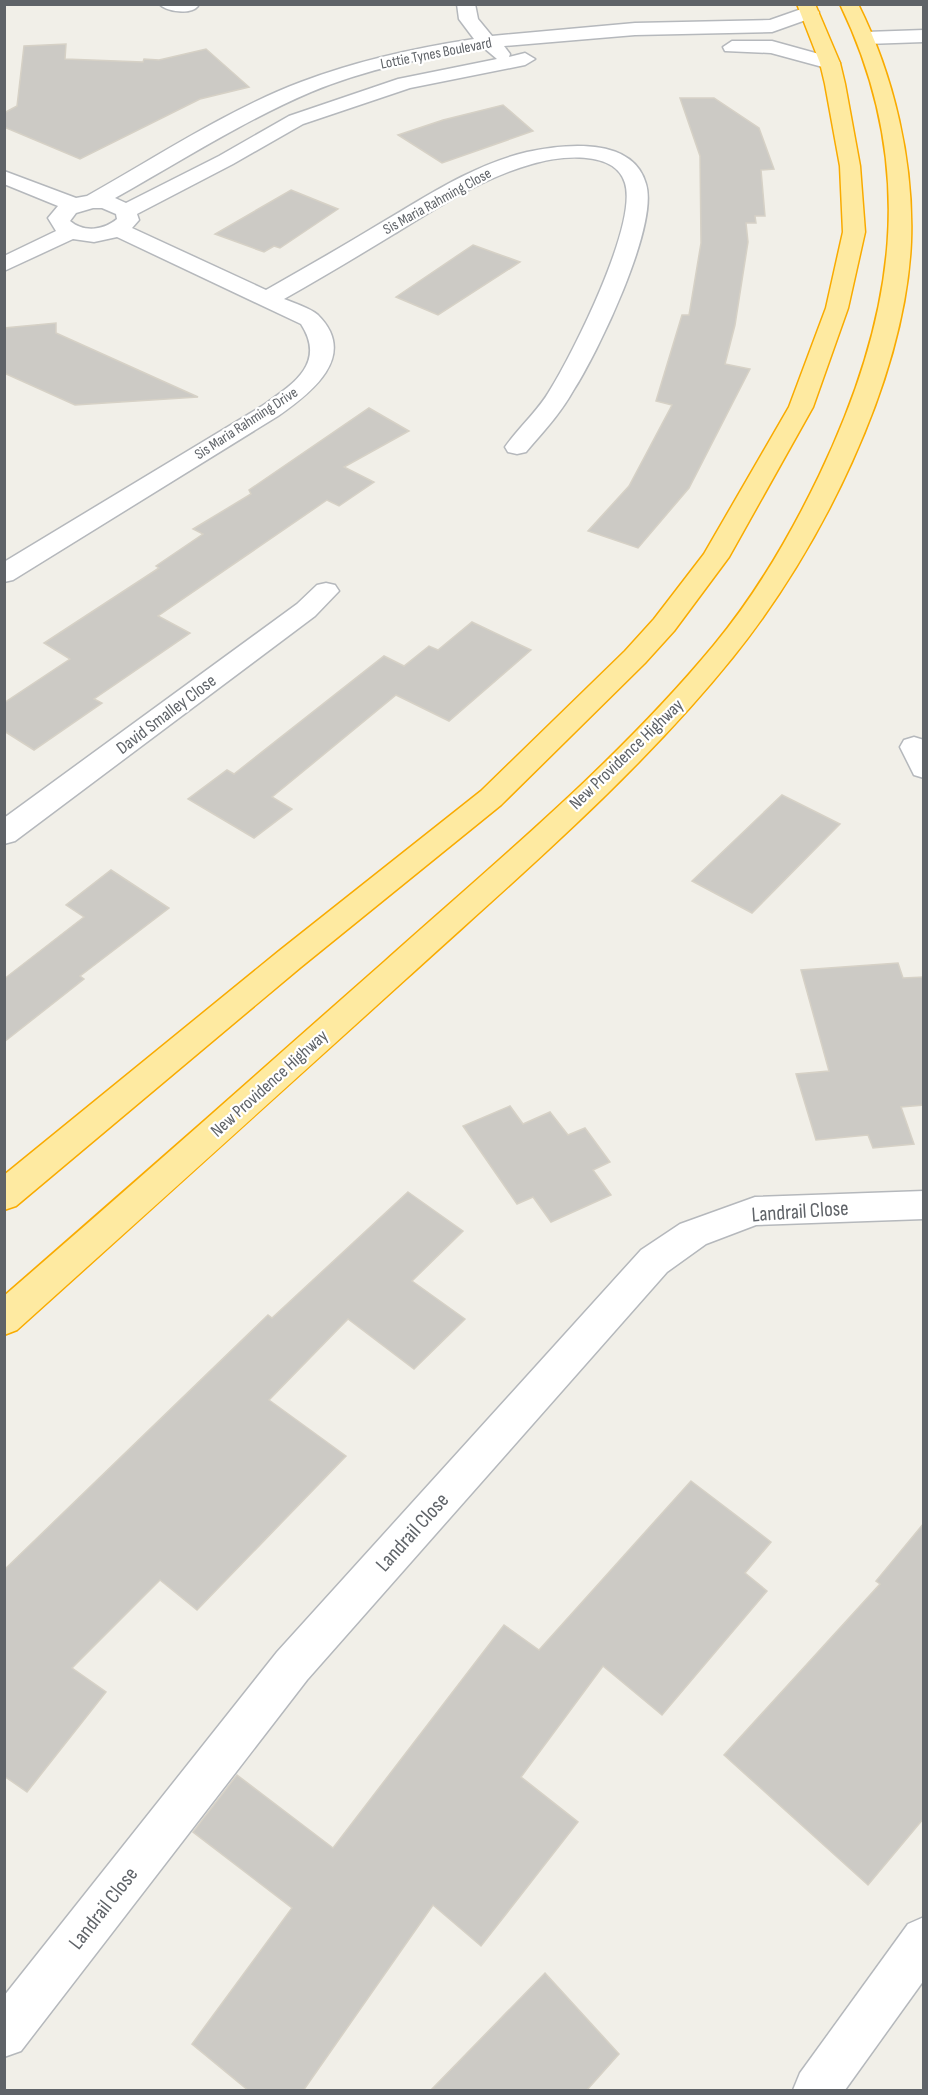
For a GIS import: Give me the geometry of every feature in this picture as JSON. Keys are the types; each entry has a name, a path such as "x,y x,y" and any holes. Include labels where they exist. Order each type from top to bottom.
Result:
{"highway":[{"name":"New Providence Highway","path":"4,1319 400,965 604,777 687,694 725,649 763,597 809,523 860,412 894,306 902,231 900,182 889,116 866,38 849,4"},
{"path":"4,1196 290,959 491,798 642,649 664,625 716,557 801,407 834,318 854,232 850,166 830,63 808,8"}],"street":[{"path":"168,4 189,6"},
{"path":"466,4 466,17 509,62"},
{"name":"Lottie Tynes Boulevard","path":"84,203 260,108 306,87 349,72 407,57 489,42 635,28 772,26 808,8"},
{"path":"866,38 924,36"},
{"path":"689,47 772,47 830,63"},
{"path":"565,55 588,52"},
{"name":"Lottie Tynes Boulevard","path":"70,232 94,235 296,120 405,83 543,57"},
{"name":"Sis Maria Rahming Close","path":"269,298 455,189 501,167 570,152 593,153 622,160 637,188 633,229 625,253 566,382 550,409 517,447"},
{"name":"Sis Maria Rahming Drive","path":"4,177 84,203 112,203 122,220 309,319 319,331 325,346 322,358 308,381 270,411 4,574"},
{"path":"70,232 63,228 59,218 67,209 84,203"},
{"path":"4,265 70,232"},
{"name":"David Smalley Close","path":"11,820 306,610 326,591"},
{"name":"Landrail Close","path":"4,2034 292,1666 654,1262 693,1234 755,1211 924,1205"},
{"path":"817,2091 924,1940"}],"building":[{"path":"66,44 65,59 143,62 144,59 159,60 206,49 249,87 200,99 80,159 4,127 4,113 17,106 24,46"},
{"path":"680,98 714,98 759,128 774,169 761,170 765,216 755,216 756,223 746,223 748,242 735,325 725,364 750,369 689,488 638,548 588,531 629,486 672,405 656,401 682,315 689,315 701,243 700,156"},
{"path":"503,105 533,131 442,163 398,135 443,120"},
{"path":"291,190 338,209 280,248 274,246 264,252 215,234"},
{"path":"473,245 520,262 438,315 396,297"},
{"path":"56,323 56,333 198,397 75,405 4,373 4,328"},
{"path":"369,408 409,431 344,467 374,482 339,506 327,500 158,616 190,633 94,699 102,703 34,750 4,731 4,703 70,659 44,643 159,568 156,566 203,534 193,529 251,494 249,490"},
{"path":"472,622 531,650 449,721 396,695 272,797 292,809 254,838 188,799 227,770 234,774 384,656 404,666 429,646 438,650"},
{"path":"782,795 840,824 752,913 692,881"},
{"path":"111,870 169,908 80,976 84,979 4,1042 4,979 84,917 66,905"},
{"path":"898,963 903,978 924,977 924,1105 901,1107 914,1144 873,1148 868,1135 816,1140 796,1074 829,1071 801,970"},
{"path":"510,1106 523,1124 550,1112 568,1135 585,1128 610,1162 593,1170 611,1195 551,1222 533,1197 517,1204 463,1126"},
{"path":"408,1192 463,1231 412,1281 465,1319 414,1369 348,1319 269,1400 346,1456 197,1610 160,1580 72,1668 106,1692 27,1792 4,1776 4,1570 268,1315 272,1318"},
{"path":"691,1481 771,1542 745,1573 767,1591 662,1715 603,1666 521,1777 578,1822 481,1946 433,1905 303,2091 249,2091 192,2044 292,1908 193,1832 237,1775 333,1848 504,1625 539,1650"},
{"path":"924,1523 924,1818 868,1885 724,1755 880,1584 876,1581"},
{"path":"545,1973 619,2054 586,2091 430,2091"}]}
